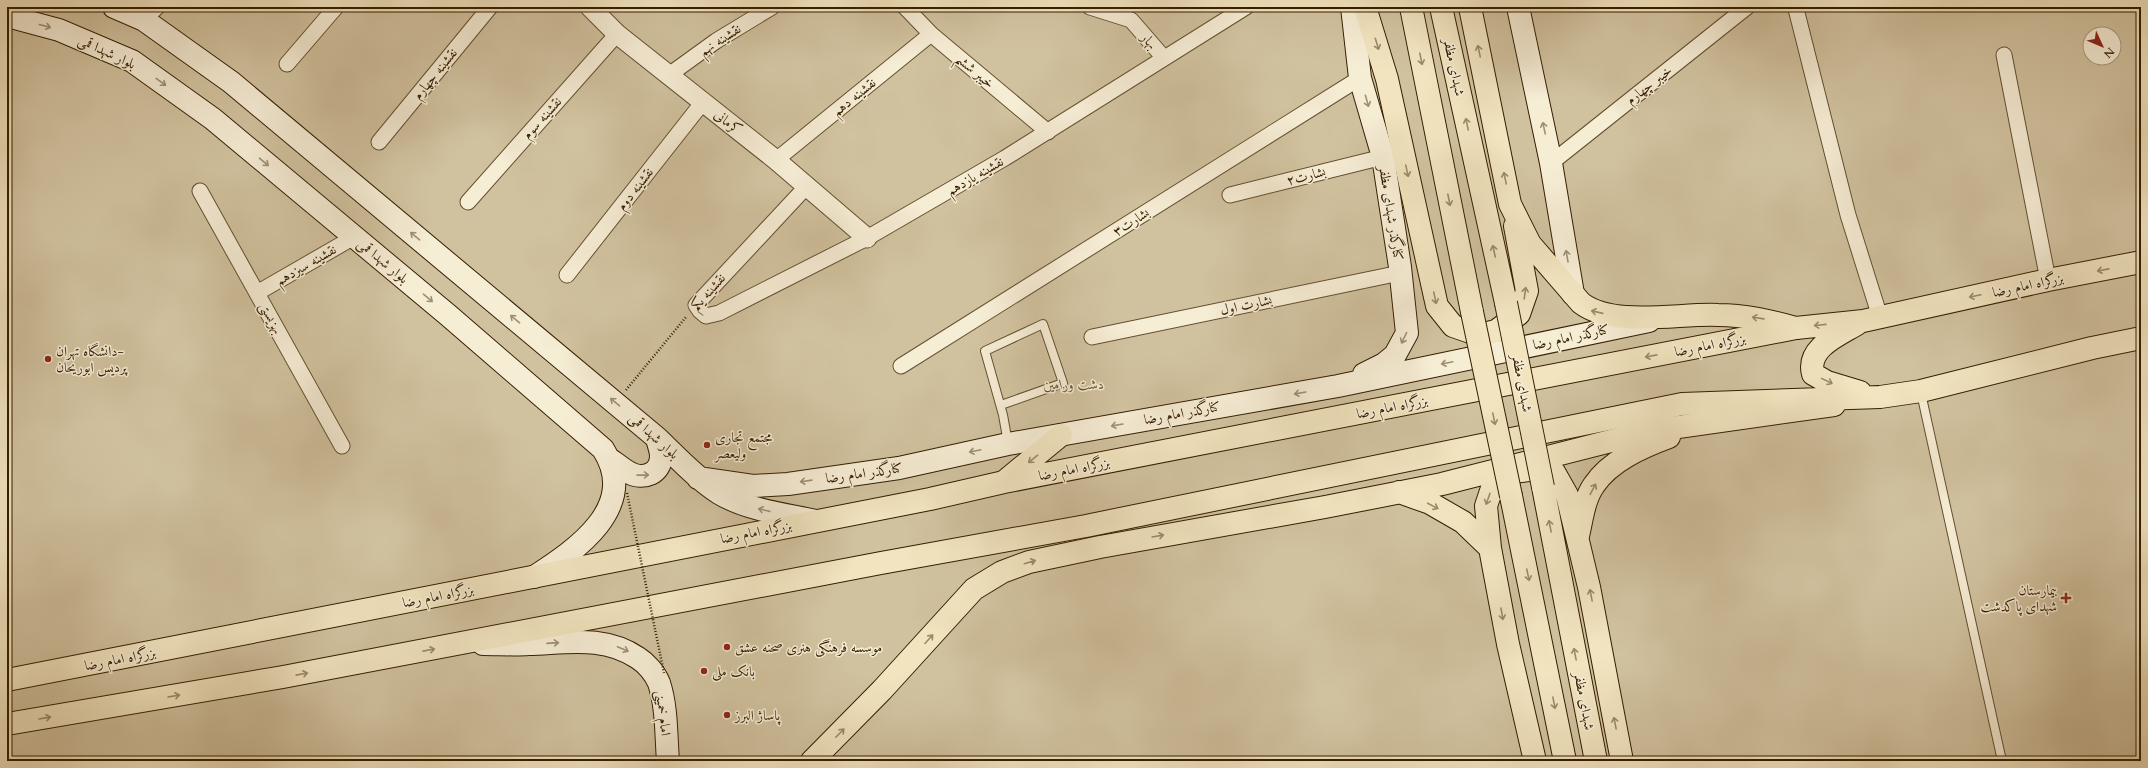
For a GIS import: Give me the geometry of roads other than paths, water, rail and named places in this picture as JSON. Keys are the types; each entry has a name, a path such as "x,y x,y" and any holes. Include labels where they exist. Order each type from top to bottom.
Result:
{"main road":[{"name":"بلوار شهدا قمی","path":"114,7 150,14 616,403 657,438 698,478 720,493 751,506 816,521"},
{"name":"کنارگذر شهدای مظفر","path":"1338,386 1384,364 1395,355 1407,333 1383,157 1360,78 1352,7"},
{"path":"1365,7 1387,79 1437,306 1453,326 1479,335 1496,331 1519,314 1527,291 1470,7"},
{"name":"شهدای مظفر","path":"1411,7 1472,312 1566,761"},
{"name":"شهدای مظفر","path":"1441,7 1506,303 1596,761"},
{"path":"1518,7 1551,162 1573,294"},
{"name":"بلوار شهدا قمی","path":"7,16 59,30 132,61 213,119 603,449 609,459 614,481 614,496 603,516 587,538 569,554 534,577"},
{"path":"1510,204 1530,244 1573,294 1590,310 1614,315 1663,318 1718,314 1762,318 1796,328"},
{"name":"بزرگراه امام رضا","path":"7,680 816,521 1004,482 1796,328 1872,319 2048,280 2141,262"},
{"name":"کنارگذر امام رضا","path":"698,478 753,486 788,484 899,468 1008,444 1338,386 1663,318"},
{"path":"1872,319 1825,344 1814,355 1811,367 1813,374 1827,382 1847,389 1880,397"},
{"path":"812,761 882,690 974,589 1002,572 1029,562 1100,546 1324,507 1397,491 1442,484 1650,431 1806,410 1880,397 1921,392 2092,348 2141,338"},
{"path":"7,724 267,680 881,563 1086,526 1682,404 1880,397"},
{"path":"1578,539 1584,509 1594,485 1614,464 1650,444 1700,424"},
{"path":"1004,482 1061,435"},
{"path":"609,459 630,473 640,477 649,475 655,472 661,457 657,438"},
{"path":"1534,761 1508,644 1490,548 1486,506 1492,488 1514,472 1537,469 1554,472 1567,496 1589,588 1622,761"},
{"path":"1397,491 1430,503 1463,522 1490,548"},
{"name":"امام خمینی","path":"458,644 529,644 585,641 608,643 626,650 646,663 658,681 663,700 668,761"}],"street":[{"path":"287,64 336,7"},
{"name":"نقشینه چهارم","path":"379,142 490,7"},
{"name":"کرمانی","path":"590,7 617,34 776,160 867,238"},
{"name":"نقشینه نهم","path":"669,75 716,41 772,7"},
{"name":"خیبر ششم","path":"905,7 931,34 1048,132"},
{"name":"بهار","path":"1090,7 1132,13 1164,58"},
{"name":"نقشینه یازدهم","path":"696,305 706,316 719,313 867,238 1006,158 1246,7"},
{"name":"خیبر چهارم","path":"1551,162 1747,7"},
{"path":"1796,8 1848,215 1872,319"},
{"name":"نقشینه سوم","path":"468,202 617,34"},
{"name":"نقشینه دهم","path":"776,160 931,34"},
{"path":"2004,55 2048,280"},
{"name":"بشارت۳","path":"901,366 1360,78"},
{"name":"نقشینه دوم","path":"567,275 703,102"},
{"name":"بشارت۲","path":"1230,195 1383,157"},
{"name":"نقشینه یکم","path":"696,305 806,186"},
{"name":"بهزیستی","path":"200,191 342,446"},
{"name":"نقشینه سیزدهم","path":"257,293 354,237"},
{"name":"بشارت اول","path":"1092,337 1400,273"}],"lane":[{"path":"1001,405 1063,383 1043,324 985,351 1001,405 1008,444"},
{"path":"1921,392 2002,761"}],"place":[{"name":"دانشگاه تهران- پردیس ابوریحان","path":"48,359"},
{"name":"مجتمع تجاری ولیعصر","path":"707,445"},
{"name":"بیمارستان شهدای پاکدشت","path":"2066,598"},
{"name":"موسسه فرهنگی هنری صحنه عشق","path":"727,647"},
{"name":"بانک ملی","path":"704,671"},
{"name":"پاساژ البرز","path":"727,715"}],"park label":[{"name":"دشت ورامین","path":"1074,384"}]}
